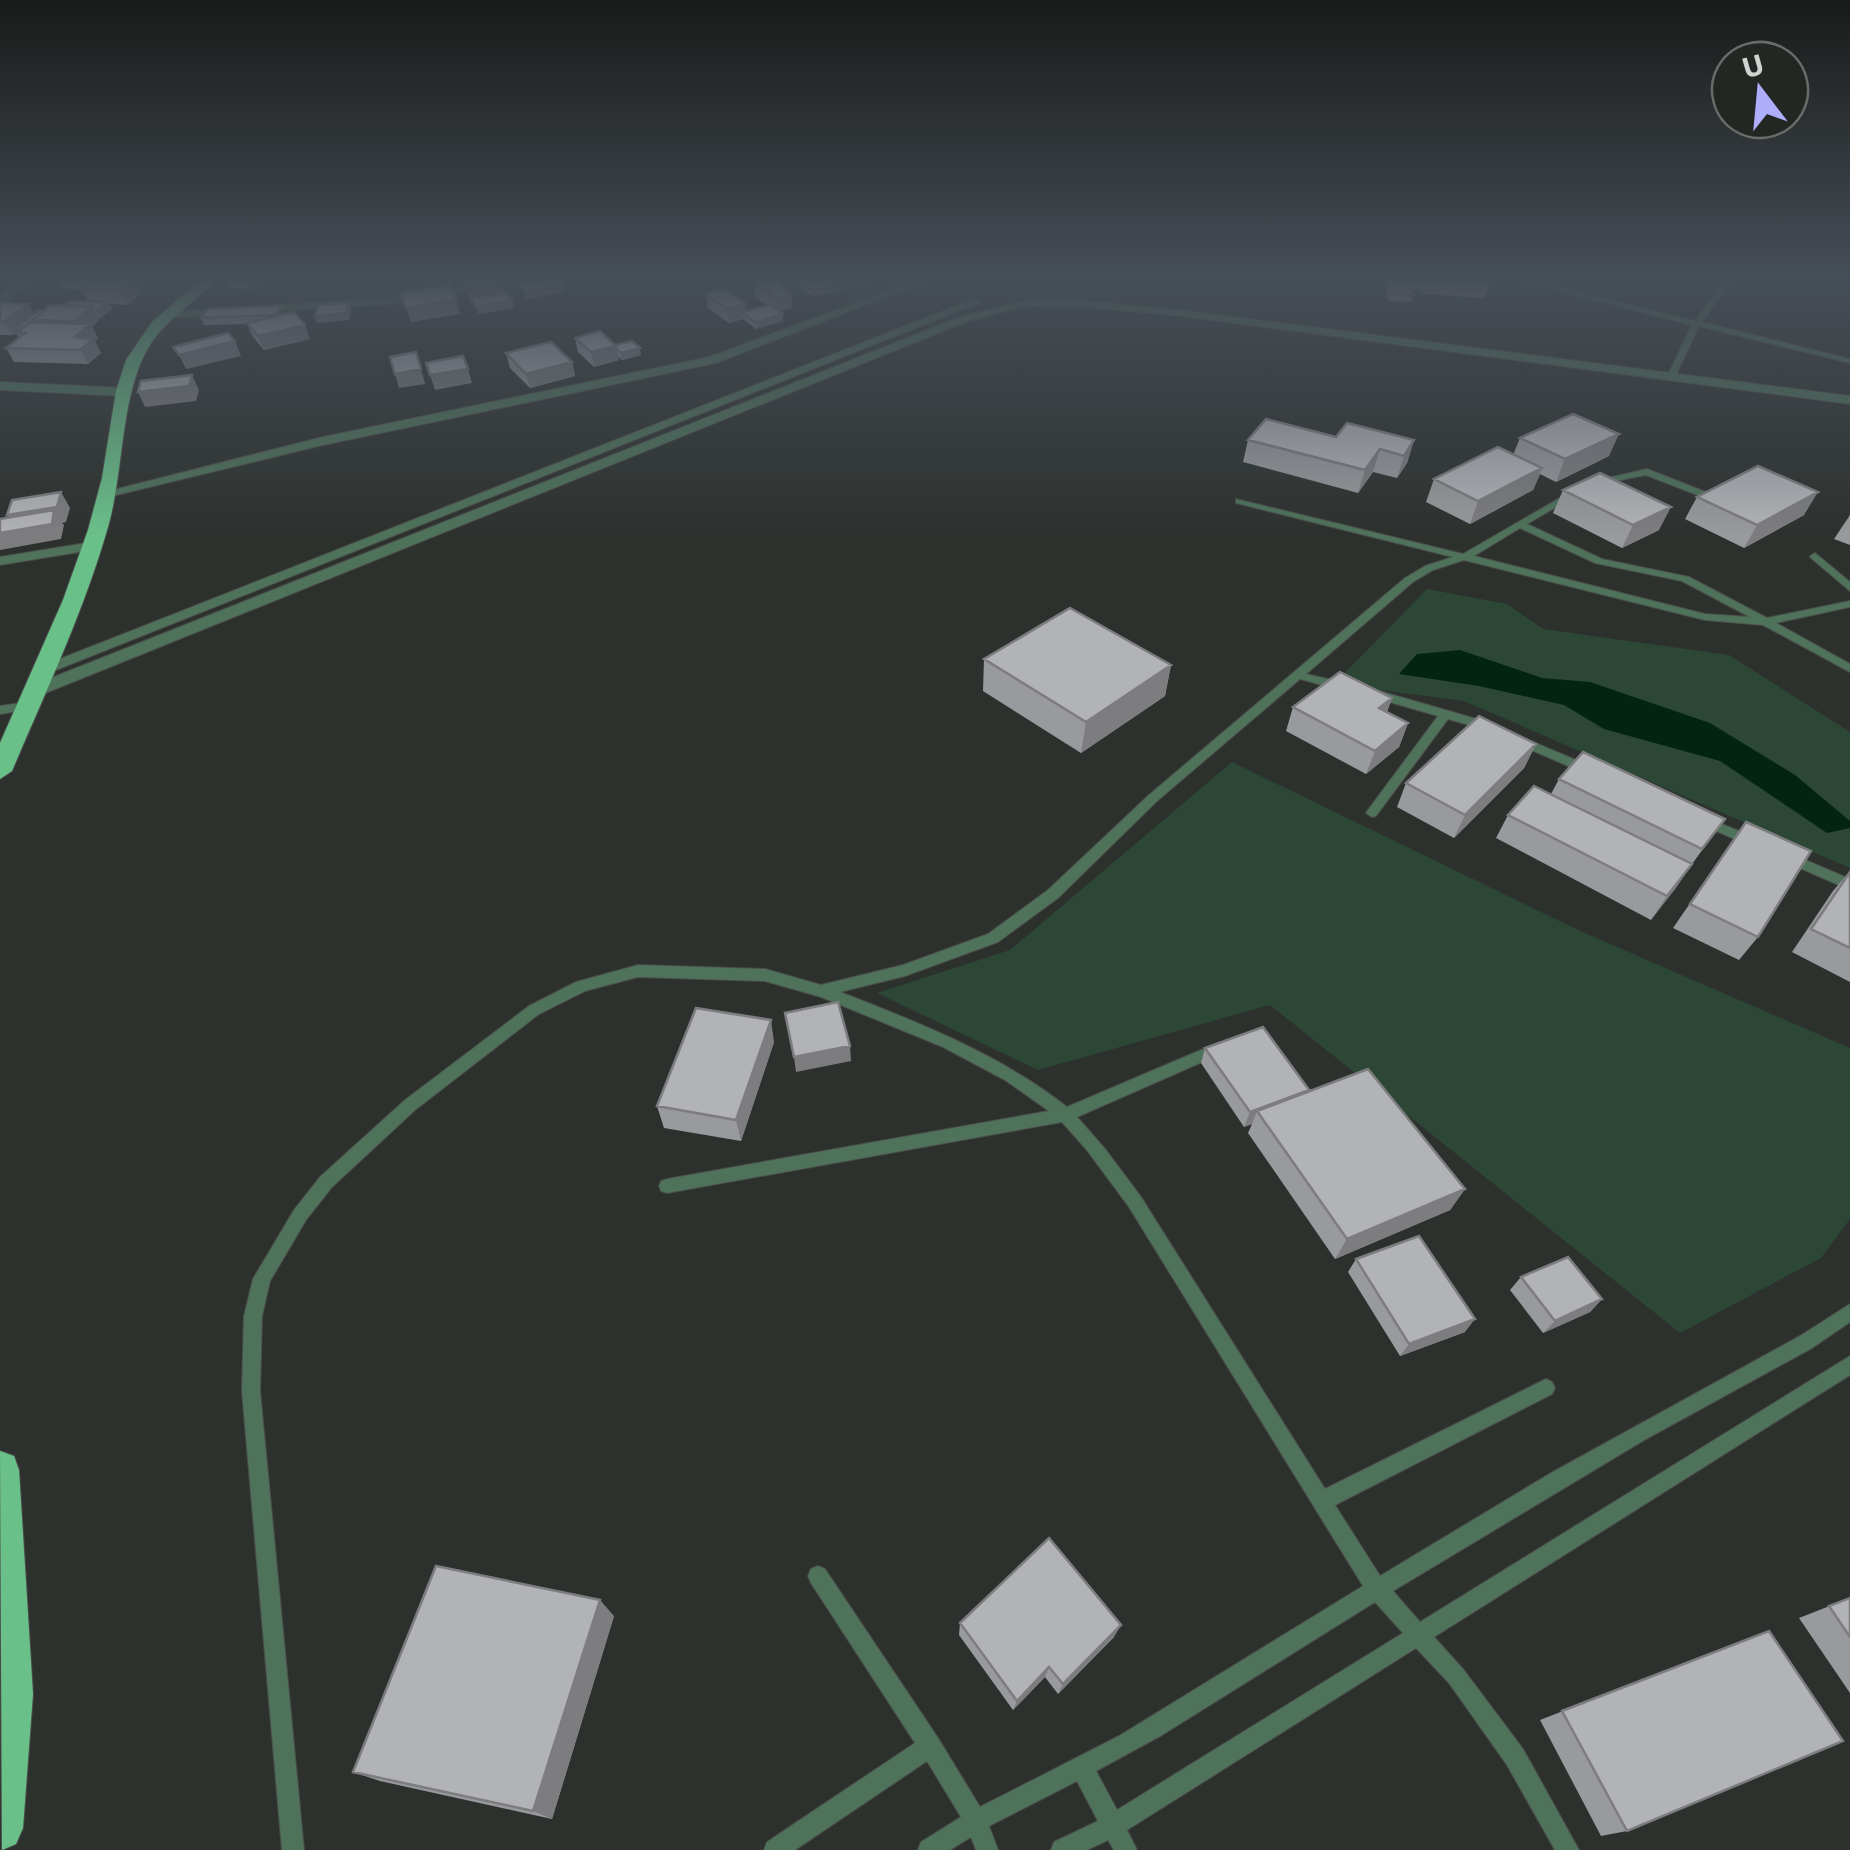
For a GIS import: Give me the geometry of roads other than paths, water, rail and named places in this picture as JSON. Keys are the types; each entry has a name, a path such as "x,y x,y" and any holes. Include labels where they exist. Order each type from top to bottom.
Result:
{"highway":[{"path":"0,771 92,546 108,493 132,364"},
{"path":"0,1470 11,1686 10,1741 0,1828"}],"street":[{"path":"108,493 322,440 691,364"},
{"path":"36,688 207,613 822,364"},
{"path":"207,613 847,364"},
{"path":"1641,364 1850,400"},
{"path":"1667,364 1674,368 1694,364"},
{"path":"1734,370 1850,386"},
{"path":"0,386 125,392"},
{"path":"0,562 92,546"}],"lane":[{"path":"1674,368 1676,364"},
{"path":"822,991 905,970 993,938 1053,894 1153,798 1409,580 1429,568 1467,556 1594,482 1634,472 1663,476 1713,498"},
{"path":"1239,501 1666,608 1766,622 1850,604"},
{"path":"1520,524 1600,562 1685,580 1850,669"},
{"path":"1815,556 1850,588"},
{"path":"1298,676 1348,687"},
{"path":"0,710 36,688"},
{"path":"1364,691 1476,721 1601,776"},
{"path":"1372,813 1446,713"},
{"path":"1690,814 1761,846"},
{"path":"1779,854 1850,885"},
{"path":"293,1850 251,1390 253,1316 262,1279 274,1255 326,1182 410,1105 534,1010 581,986 638,971 765,975 822,991 898,1021 978,1060 1041,1094 1065,1114 1135,1202 1376,1587 1419,1632 1515,1757 1568,1850"},
{"path":"666,1186 1065,1114 1235,1042"},
{"path":"929,1850 975,1819 1083,1769 1376,1587 1806,1342 1850,1312"},
{"path":"1062,1850 1114,1825 1850,1365"},
{"path":"1322,1502 1546,1388"},
{"path":"818,1576 930,1746 975,1819 987,1850"},
{"path":"775,1850 930,1746"},
{"path":"1083,1769 1126,1850"}]}
